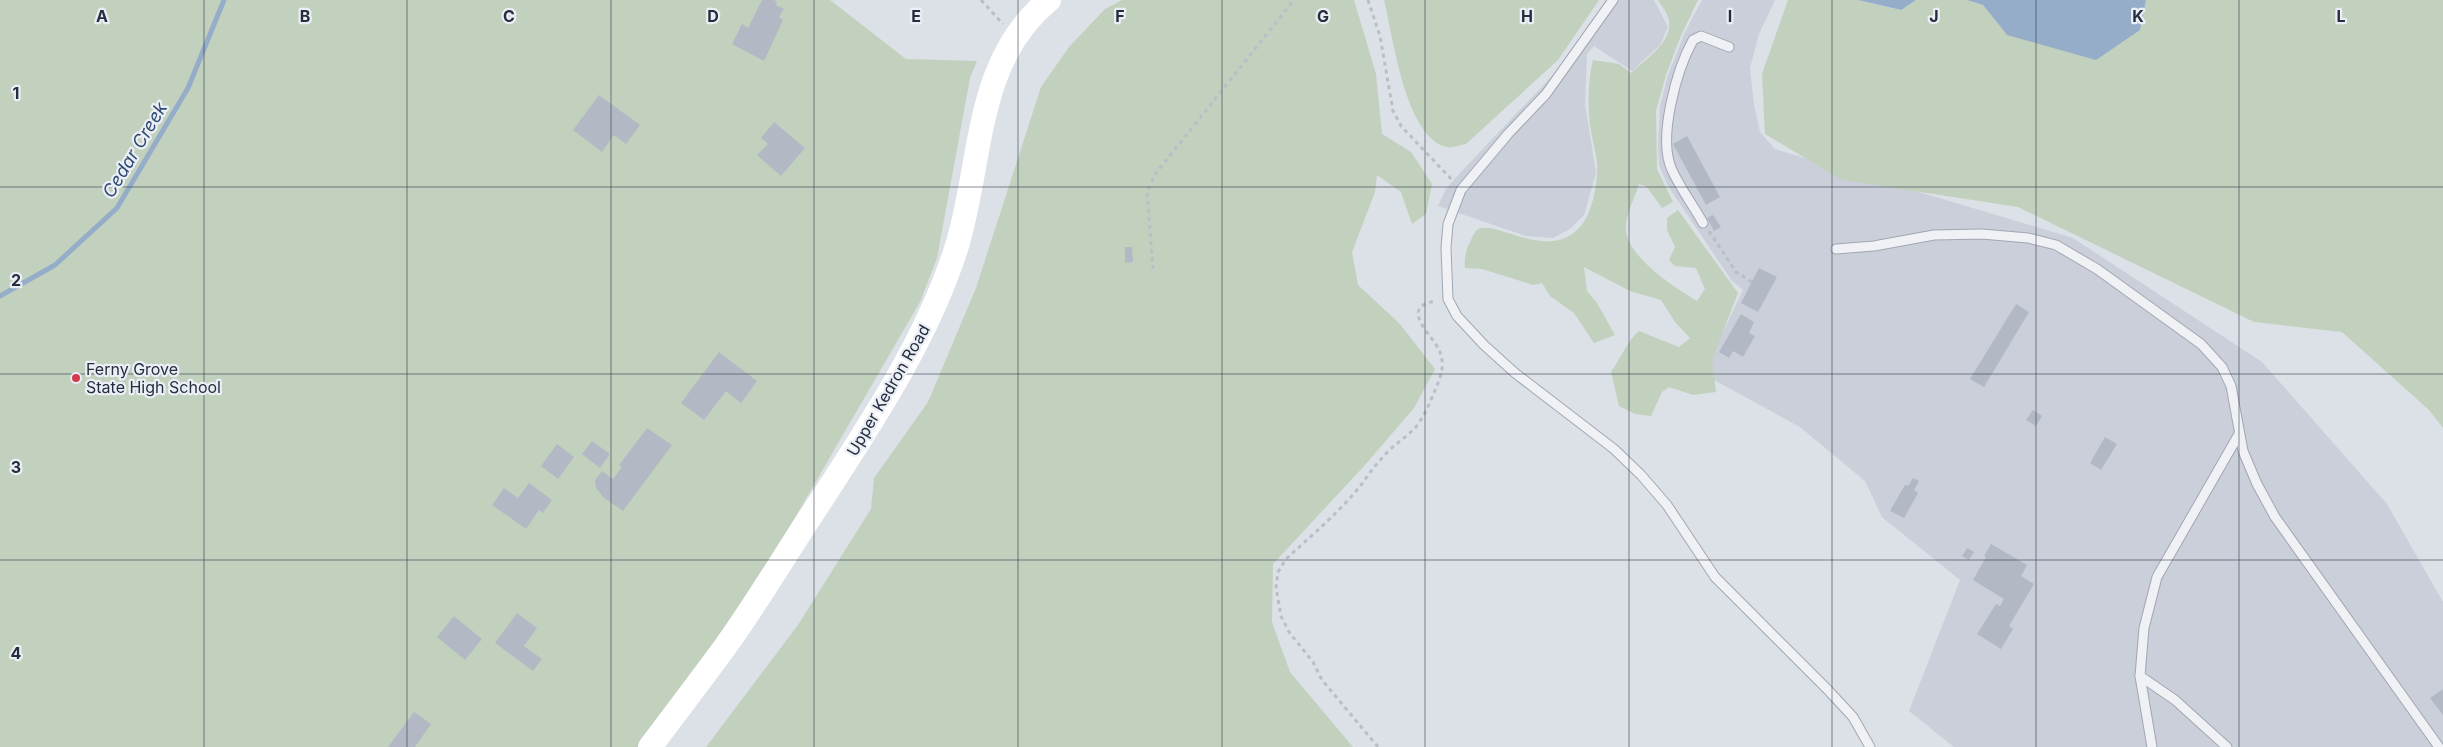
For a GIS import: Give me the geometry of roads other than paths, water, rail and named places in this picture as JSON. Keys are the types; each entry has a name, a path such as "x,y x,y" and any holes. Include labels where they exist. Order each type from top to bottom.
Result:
{"main road":[{"name":"Upper Kedron Road","path":"650,747 726,646 850,455 930,318 956,249 968,205 983,116 994,77 1018,34 1031,17 1049,0"}],"lane":[{"path":"1613,0 1546,94 1508,134 1461,190 1452,208 1448,224 1446,269 1448,299 1457,316 1484,345 1515,373 1614,449 1641,475 1667,506 1715,577 1828,690 1853,718 1870,747"},
{"path":"1703,222 1671,169 1668,156 1668,118 1684,59 1693,40 1701,36 1729,46"},
{"path":"1836,249 1874,246 1934,235 1982,234 2028,238 2056,245 2097,268 2202,344 2222,366 2231,386 2242,451 2275,517 2439,747"},
{"path":"2152,747 2140,676 2144,628 2158,577 2239,434"},
{"path":"2140,676 2175,700 2227,747"}],"water":[{"path":"1858,0 1916,0 1901,10"},
{"path":"1967,0 2146,0 2140,30 2096,60 2007,35 1983,5"}],"waterway":[{"name":"Cedar Creek","path":"0,296 55,265 117,208 188,88 224,0"}],"place":[{"name":"Ferny Grove State High School","path":"76,378"}]}
